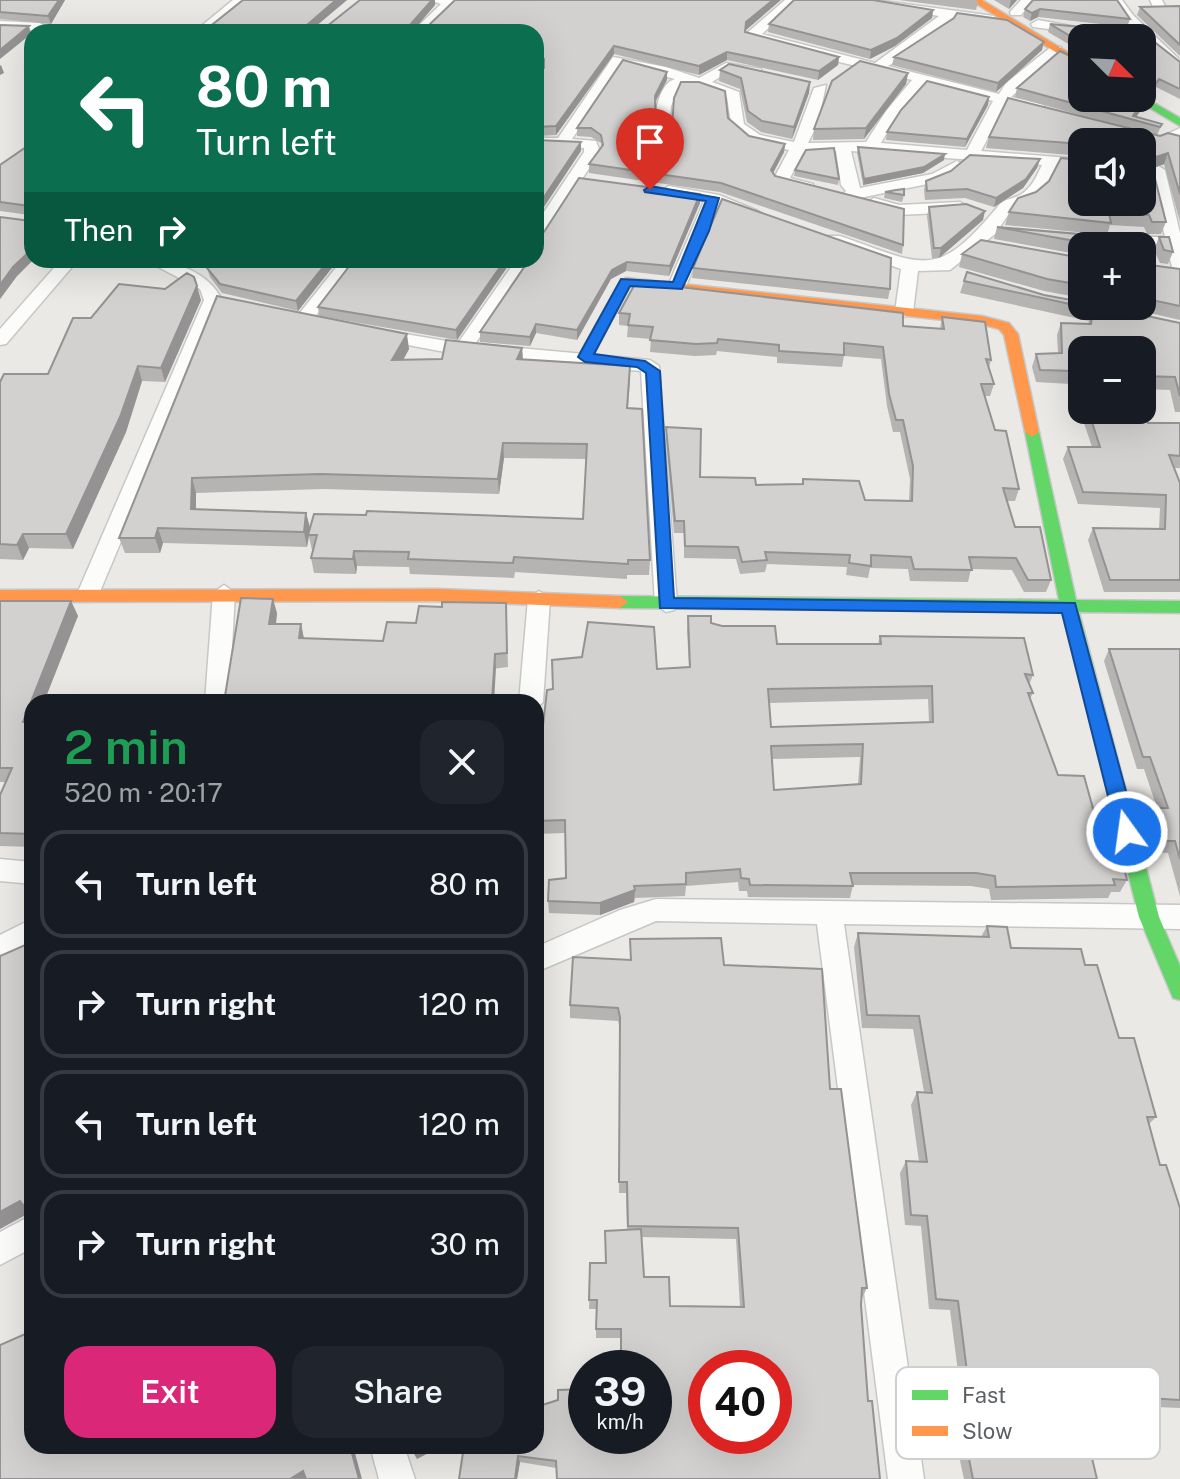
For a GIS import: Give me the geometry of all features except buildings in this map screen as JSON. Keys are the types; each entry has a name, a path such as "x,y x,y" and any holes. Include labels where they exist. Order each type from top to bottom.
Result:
{"street":[{"path":"211,24 241,0"},
{"path":"435,0 507,0"},
{"path":"793,0 752,36 1058,113"},
{"path":"846,0 946,14 1017,11"},
{"path":"975,0 1017,11 1056,50 1068,57"},
{"path":"997,0 1068,42"},
{"path":"428,24 452,1"},
{"path":"1139,5 1180,7"},
{"path":"873,66 899,55 922,33 946,21 946,14"},
{"path":"1038,24 1068,27"},
{"path":"0,25 24,26"},
{"path":"1156,39 1177,40"},
{"path":"1156,46 1180,68"},
{"path":"854,195 937,178 955,170 967,157 1011,86 1056,50"},
{"path":"562,143 618,60 734,95 737,126 747,136 803,148 871,147 1068,163"},
{"path":"856,63 816,86 811,123 781,180 854,195 898,210 965,206 996,232"},
{"path":"662,135 664,106 674,83 701,83 726,67 772,76"},
{"path":"871,147 891,114 922,78"},
{"path":"1156,96 1180,109"},
{"path":"1156,109 1180,123"},
{"path":"1157,141 1180,132"},
{"path":"544,142 591,144 592,152 584,180 544,227"},
{"path":"843,147 849,185 854,195"},
{"path":"822,235 910,266 944,266 970,243 996,232 1007,205 1025,199 1038,188 1051,162"},
{"path":"1157,170 1176,242 1175,271"},
{"path":"650,190 713,198 768,217"},
{"path":"677,286 713,198"},
{"path":"1156,242 1176,242"},
{"path":"904,312 910,266"},
{"path":"932,267 960,275"},
{"path":"0,340 6,322 62,268"},
{"path":"88,594 221,301 200,273 182,268"},
{"path":"304,319 345,268"},
{"path":"463,348 518,268"},
{"path":"585,357 626,282 982,320 1004,326 1011,334 1069,607 1149,917 1180,991"},
{"path":"359,331 463,348 640,364 653,371 666,604"},
{"path":"218,694 224,593"},
{"path":"0,596 224,593 666,604 1180,607"},
{"path":"532,694 539,599"},
{"path":"0,870 24,872"},
{"path":"544,956 629,918 656,910 1180,917"},
{"path":"829,911 896,1405"},
{"path":"0,948 24,935"},
{"path":"0,1249 24,1236"},
{"path":"389,1454 397,1479"},
{"path":"903,1459 906,1479"}],"traffic: fast":[{"path":"1156,109 1180,123"},
{"path":"1032,432 1069,607 1149,917 1180,991"},
{"path":"620,602 1180,607"}],"traffic: slow":[{"path":"975,0 1068,56"},
{"path":"585,357 626,282 982,320 1004,326 1011,334 1032,432"},
{"path":"0,596 437,595 620,602"}],"route":[{"path":"650,190 713,198 677,286 626,282 618,290 585,357 650,366 653,371 666,604 1069,607 1127,832"}]}
